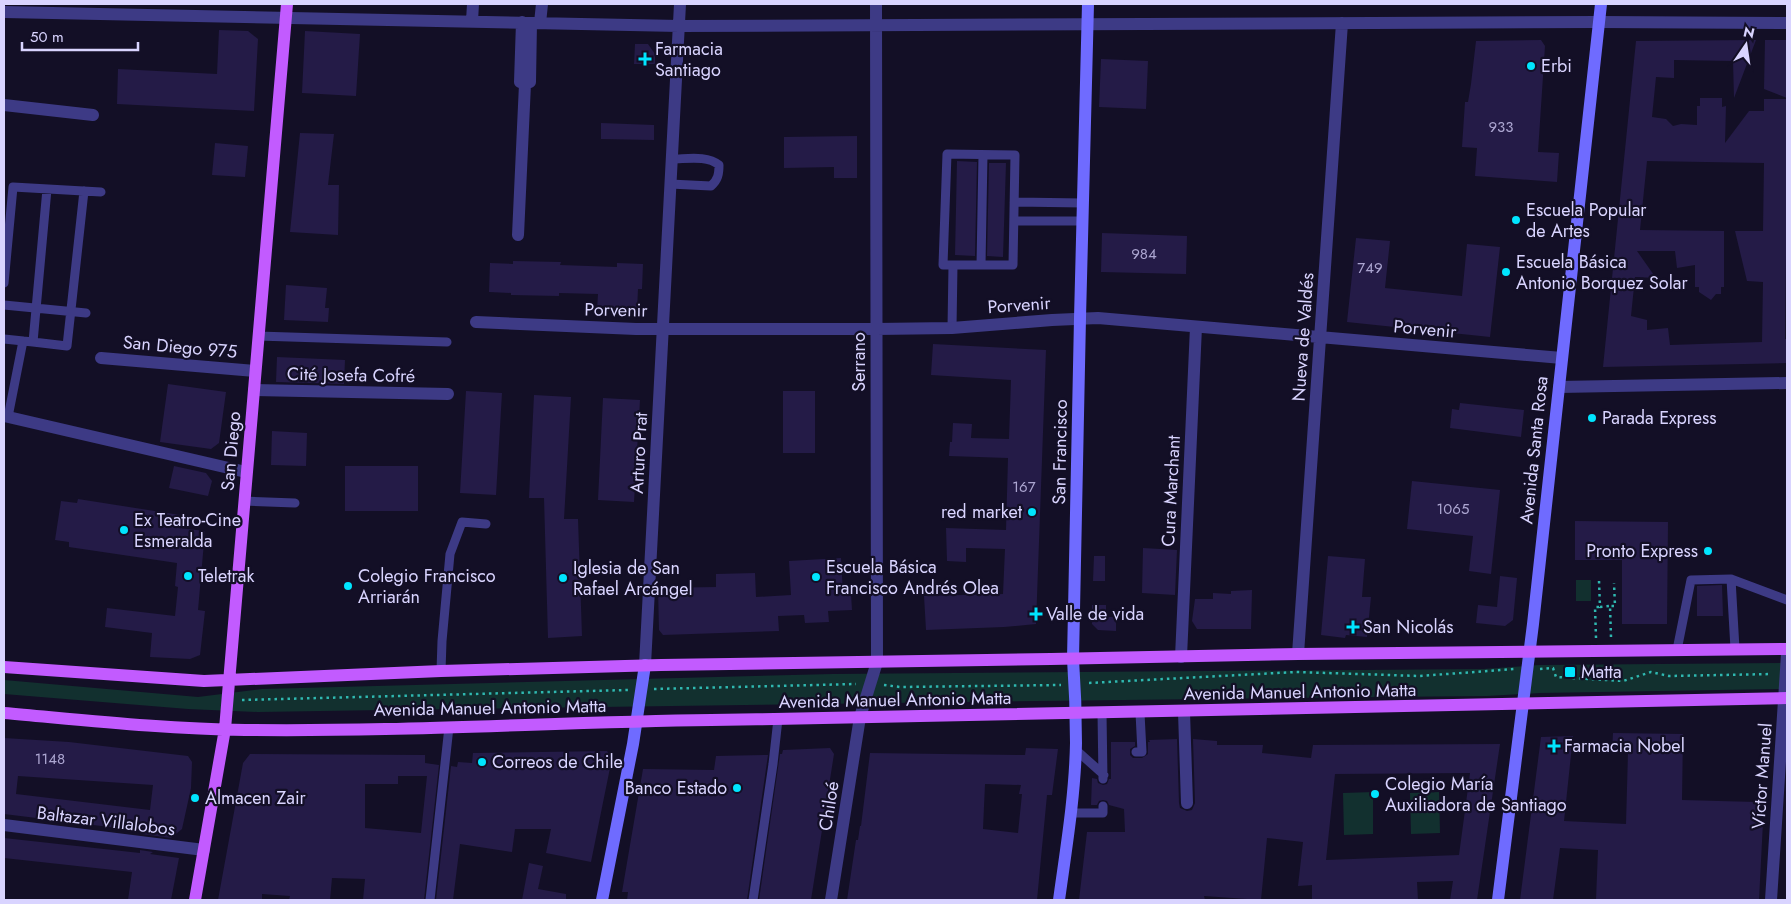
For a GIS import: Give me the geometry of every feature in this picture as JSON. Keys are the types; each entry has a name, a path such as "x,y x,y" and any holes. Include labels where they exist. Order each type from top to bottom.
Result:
{"main road":[{"name":"San Diego","path":"195,900 225,729 228,701 228,680 287,4"},
{"name":"San Francisco","path":"1059,900 1070,812 1075,750 1076,714 1073,659 1088,4"},
{"name":"Avenida Santa Rosa","path":"1498,900 1530,652 1601,4"},
{"name":"Avenida Manuel Antonio Matta","path":"4,667 204,681 645,665 1298,654 1787,649"},
{"name":"Arturo Prat","path":"602,900 645,665"},
{"name":"Avenida Manuel Antonio Matta","path":"4,713 115,723 225,729 449,727 860,717 1523,706 1786,698"}],"street":[{"path":"472,21 473,4"},
{"path":"518,235 525,84 530,82 531,23 542,4"},
{"name":"Arturo Prat","path":"645,665 680,4"},
{"name":"Serrano","path":"860,717 877,662 876,4"},
{"path":"4,12 679,26 1599,22 1787,24"},
{"name":"Nueva de Valdés","path":"1298,654 1342,23"},
{"path":"4,105 93,115"},
{"name":"Porvenir","path":"476,322 636,329 876,329 952,328 1098,318 1562,358"},
{"name":"Cura Marchant","path":"1181,657 1196,327"},
{"name":"San Diego 975","path":"101,358 255,371"},
{"path":"1559,388 1787,383"},
{"name":"Cité Josefa Cofré","path":"254,390 448,394"},
{"path":"6,417 246,472"},
{"name":"Víctor Manuel","path":"1771,900 1786,698 1787,654"},
{"path":"1184,712 1187,803"},
{"name":"Chiloé","path":"832,900 860,717"},
{"name":"Baltazar Villalobos","path":"4,826 204,850"}],"lane":[{"path":"947,154 983,155 1016,155 1013,265 943,265 947,154"},
{"path":"981,265 983,155"},
{"path":"670,184 711,186 717,179 719,165 707,159 672,159"},
{"path":"4,283 13,187 101,192"},
{"path":"33,342 47,189"},
{"path":"4,339 68,346 84,191"},
{"path":"1014,202 1083,203"},
{"path":"1014,221 1082,221"},
{"path":"952,328 953,264"},
{"path":"4,305 86,313"},
{"path":"258,336 447,342"},
{"path":"6,417 23,341"},
{"path":"244,501 295,504"},
{"path":"441,671 450,554 462,522 486,524"},
{"path":"1732,579 1735,649"},
{"path":"1677,650 1691,580 1732,579 1787,600"},
{"path":"1075,750 1104,777 1107,752 1102,713"},
{"path":"1136,752 1142,752 1140,713"},
{"path":"753,900 778,719"},
{"path":"430,900 449,727"},
{"path":"1070,812 1103,813 1103,806"}],"path":[{"path":"1599,581 1600,606"},
{"path":"1596,651 1595,607 1615,606 1614,582"},
{"path":"1610,606 1612,651"},
{"path":"228,701 870,684 900,686 1075,684 1296,672 1420,676 1501,669 1553,668 1556,677 1623,681 1651,672 1669,676 1786,674"}],"green space":[{"path":"1576,580 1591,580 1591,601 1576,601"},
{"path":"1787,663 1787,689 1540,693 1487,696 258,712 188,709 4,694 4,680 198,697 262,689 833,674 1483,669 1540,665"},
{"path":"1373,792 1373,834 1344,835 1343,793"},
{"path":"1439,792 1440,833 1411,834 1410,793"}],"building":[{"path":"219,30 248,31 258,39 254,111 117,104 118,69 217,74"},
{"path":"305,31 360,34 356,96 302,93"},
{"path":"1541,40 1545,46 1538,152 1559,153 1557,182 1475,176 1477,148 1462,147 1465,102 1468,102 1476,41"},
{"path":"1756,40 1734,98 1733,61 1674,60 1674,78 1656,77 1652,117 1666,119 1673,126 1681,124 1697,125 1697,106 1700,106 1700,98 1722,98 1722,107 1726,106 1725,143 1749,111 1764,111 1764,99 1787,99 1785,339 1787,339 1787,363 1603,367 1636,41","holes":["1647,161 1764,163 1763,231 1735,231 1747,281 1763,282 1762,342 1670,345 1668,328 1647,330 1647,320 1631,316 1635,277 1656,278 1637,251 1675,251 1677,268 1695,265 1695,287 1699,287 1699,292 1711,300 1716,294 1721,294 1721,287 1724,287 1724,231 1640,230"]},
{"path":"1765,40 1787,40 1787,98 1764,89"},
{"name":"Farmacia Santiago","path":"635,44 648,44 655,54 655,64 634,64"},
{"path":"1101,59 1148,61 1146,109 1099,107"},
{"path":"601,123 654,125 654,140 601,139"},
{"path":"300,133 334,134 328,185 339,185 338,235 290,232"},
{"path":"857,136 857,178 834,178 834,167 784,168 784,137"},
{"path":"215,143 248,146 245,177 212,175"},
{"path":"957,161 977,162 975,256 955,255"},
{"path":"989,163 1006,163 1003,257 987,256"},
{"path":"1102,233 1187,236 1186,274 1101,272"},
{"path":"1356,238 1390,241 1385,288 1462,296 1467,244 1500,247 1490,337 1347,322"},
{"path":"513,261 561,262 560,265 617,267 617,263 643,264 642,289 638,289 637,311 597,310 598,294 559,293 559,296 511,295 511,293 489,292 490,263 513,264"},
{"path":"286,285 327,288 325,308 329,308 328,322 284,320"},
{"path":"933,344 1046,350 1036,624 926,630 924,596 1003,594 1005,549 966,548 966,562 947,561 946,528 1006,530 1008,458 949,456 953,423 972,424 971,438 1009,439 1011,380 931,375"},
{"path":"277,357 345,360 344,384 276,382"},
{"path":"168,384 226,392 219,443 211,449 160,442"},
{"path":"466,391 502,393 496,495 460,493"},
{"path":"783,391 815,391 815,453 783,453"},
{"path":"534,395 571,397 564,519 578,519 582,636 548,638 544,498 529,498"},
{"path":"603,398 640,400 634,502 598,500"},
{"path":"1460,403 1524,410 1521,437 1450,428 1452,409 1459,410"},
{"path":"272,431 307,433 306,466 271,465"},
{"path":"174,466 206,473 212,481 208,496 169,488"},
{"path":"345,466 418,466 418,511 345,511"},
{"path":"1412,481 1500,490 1491,574 1469,571 1473,536 1407,529"},
{"path":"78,499 180,515 179,528 205,531 198,610 205,611 200,655 190,659 150,657 152,633 105,627 107,608 175,616 178,587 175,586 177,563 69,547 69,542 55,540 61,501 77,503"},
{"path":"1575,521 1668,522 1667,624 1622,624 1622,560 1575,560"},
{"path":"1143,548 1177,550 1175,595 1142,593"},
{"path":"1094,556 1105,556 1105,581 1093,581"},
{"path":"1328,556 1365,559 1362,597 1371,597 1367,637 1346,635 1345,638 1321,635"},
{"path":"841,558 843,594 851,594 852,610 828,611 829,622 805,623 804,615 778,616 779,631 663,635 659,630 658,588 716,587 716,574 755,573 756,597 791,595 789,561"},
{"path":"1500,576 1517,578 1513,620 1505,626 1476,623 1478,605 1497,607"},
{"path":"1722,585 1723,616 1697,616 1697,586"},
{"path":"1252,590 1251,629 1197,629 1192,621 1195,599 1213,599 1213,593 1231,594 1231,591"},
{"path":"1092,605 1106,605 1106,617 1116,617 1116,631 1098,630 1092,624"},
{"path":"1613,733 1683,734 1682,800 1756,802 1756,822 1763,822 1759,900 1596,900 1598,850 1560,848 1553,900 1520,900 1541,737 1573,736 1564,821 1626,824 1628,752 1612,752"},
{"path":"4,738 69,742 188,756 192,762 191,788 182,829 171,838 142,834 142,831 4,814","holes":["18,776 153,785 150,810 16,794"]},
{"path":"1177,739 1179,803 1180,808 1187,811 1192,810 1195,803 1193,739 1217,741 1217,745 1263,745 1262,753 1311,758 1313,745 1500,744 1477,900 1450,900 1453,881 1417,882 1418,900 1312,900 1312,885 1298,886 1303,842 1267,838 1261,900 1204,896 1205,900 1079,900 1087,832 1125,832 1124,809 1109,805 1107,801 1103,800 1099,801 1097,805 1091,805 1092,778 1097,779 1098,783 1103,785 1107,784 1109,779 1111,779 1111,742 1135,742 1135,746 1130,749 1130,755 1133,758 1142,758 1148,754 1149,740","holes":["1470,773 1459,855 1326,860 1335,774"]},
{"path":"830,748 834,754 811,900 759,900 780,754 782,754 783,750"},
{"path":"1026,748 1058,749 1052,795 1047,795 1037,900 847,900 856,840 858,840 861,826 870,753 1025,755","holes":["985,784 1021,785 1019,794 1022,794 1018,833 983,829"]},
{"path":"607,751 612,758 591,862 546,853 551,829 515,829 512,852 460,844 453,900 436,900 451,766 457,767 458,762 472,763 473,753"},
{"path":"250,754 425,755 425,763 439,765 424,900 363,900 365,879 332,878 330,900 289,900 290,896 262,894 262,900 218,900 243,763","holes":["398,776 427,776 421,833 365,828 365,784 398,784"]},
{"path":"768,755 747,900 627,900 628,892 622,892 643,769 714,770 716,756"},
{"path":"4,838 140,853 140,850 153,852 150,854 179,858 171,900 128,900 132,872 4,858"},
{"path":"529,863 543,866 538,889 566,894 566,900 522,900"}],"place":[{"name":"Farmacia Santiago","path":"645,59"},
{"name":"Erbi","path":"1531,66"},
{"name":"Escuela Popular de Artes","path":"1516,220"},
{"name":"Escuela Básica Antonio Borquez Solar","path":"1506,272"},
{"name":"Parada Express","path":"1592,418"},
{"name":"red market","path":"1032,512"},
{"name":"Ex Teatro-Cine Esmeralda","path":"124,530"},
{"name":"Pronto Express","path":"1708,551"},
{"name":"Teletrak","path":"188,576"},
{"name":"Escuela Básica Francisco Andrés Olea","path":"816,577"},
{"name":"Iglesia de San Rafael Arcángel","path":"563,578"},
{"name":"Colegio Francisco Arriarán","path":"348,586"},
{"name":"Valle de vida","path":"1036,614"},
{"name":"San Nicolás","path":"1353,627"},
{"name":"Matta","path":"1570,672"},
{"name":"Farmacia Nobel","path":"1554,746"},
{"name":"Correos de Chile","path":"482,762"},
{"name":"Banco Estado","path":"737,788"},
{"name":"Colegio María Auxiliadora de Santiago","path":"1375,794"},
{"name":"Almacen Zair","path":"195,798"}]}
